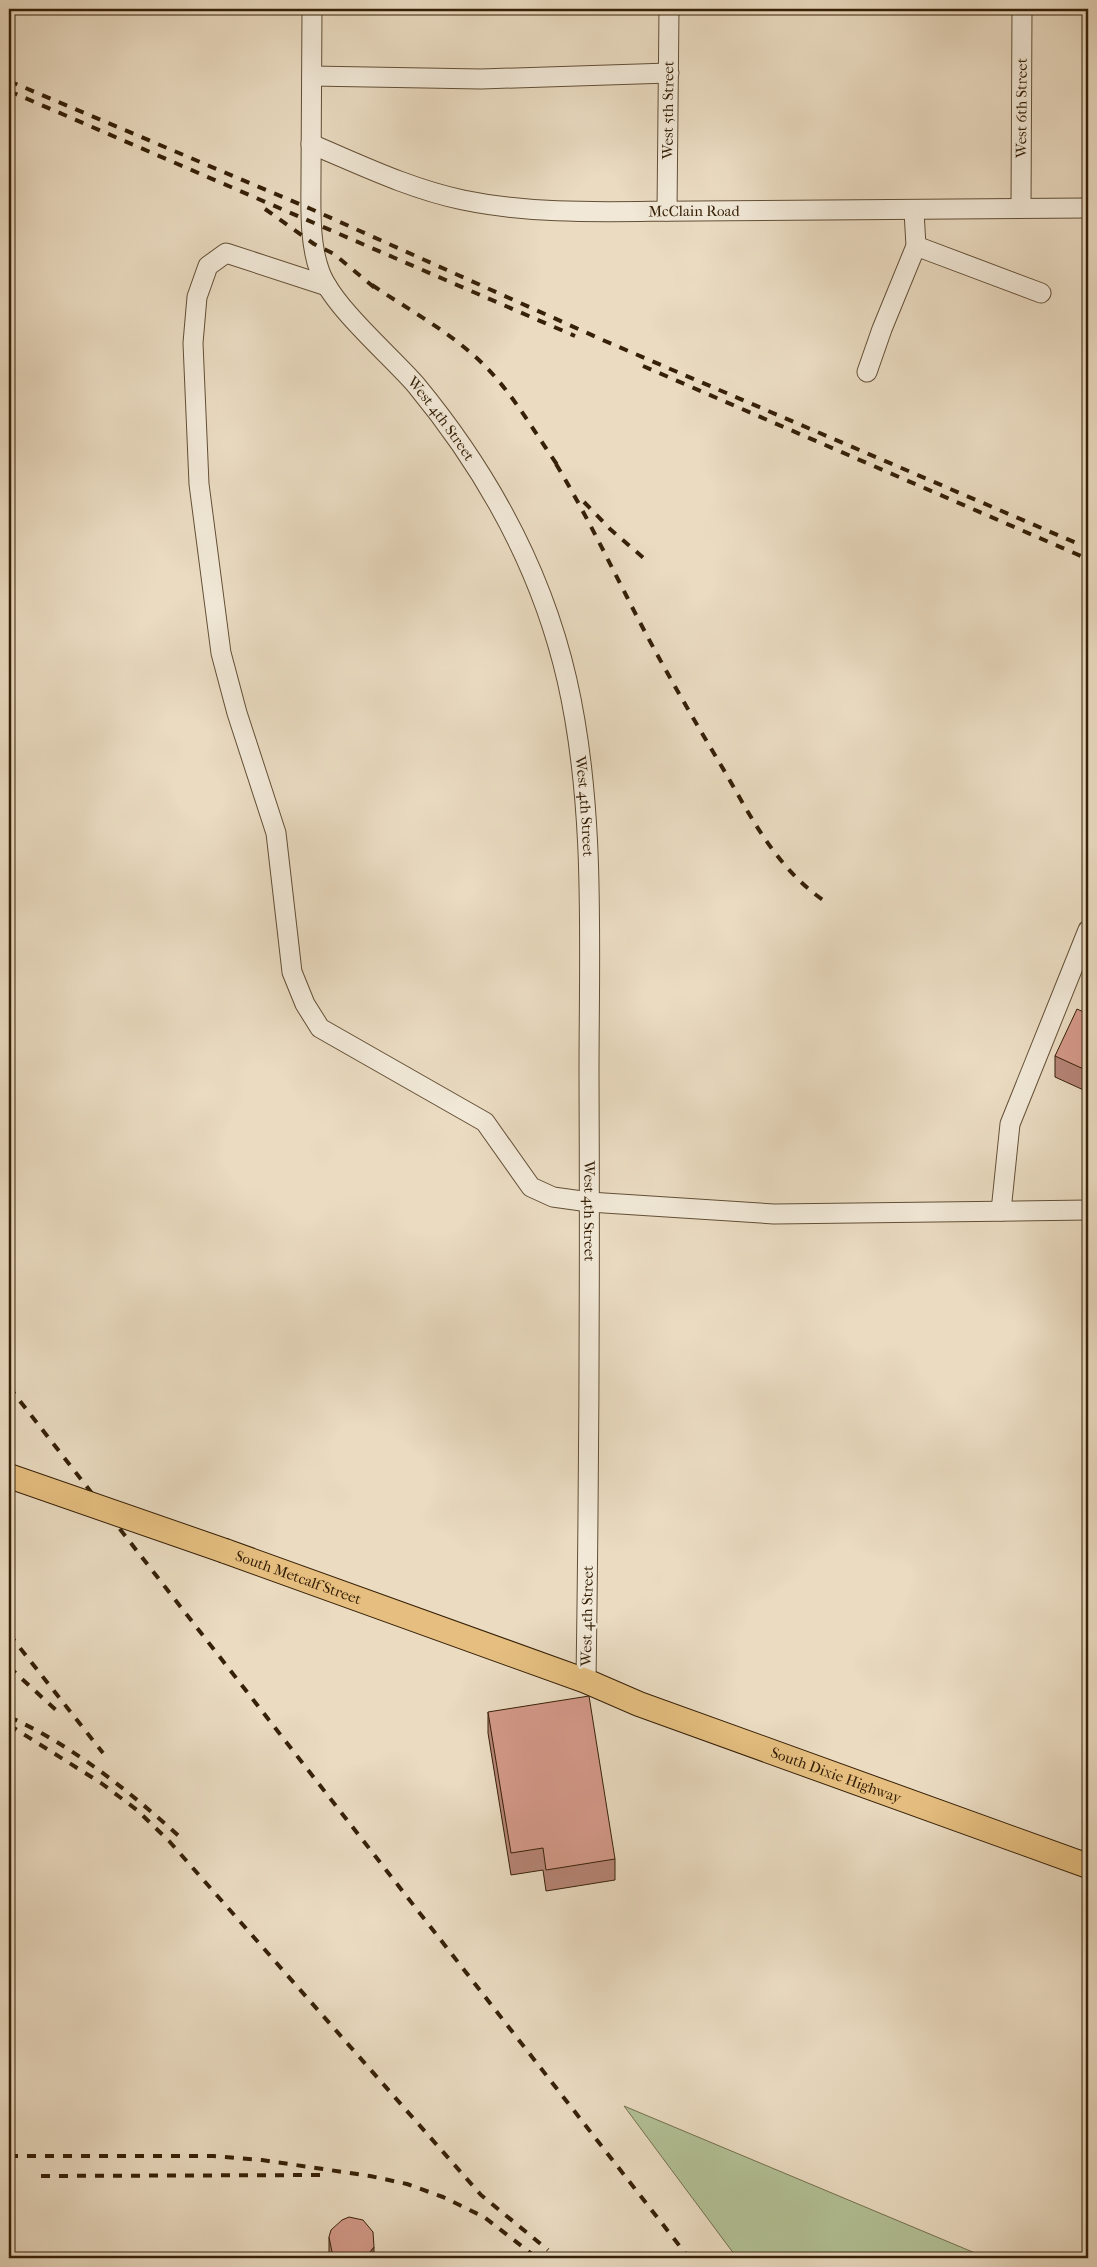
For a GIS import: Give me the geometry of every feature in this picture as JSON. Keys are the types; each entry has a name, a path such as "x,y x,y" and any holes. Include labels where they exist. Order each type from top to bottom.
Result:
{"main road":[{"name":"South Metcalf Street","path":"9,1476 225,1551 586,1681"},
{"name":"South Dixie Highway","path":"586,1681 639,1704 1088,1866"}],"street":[{"name":"West 4th Street","path":"312,9 311,144 314,244 319,269 327,286 412,381 449,426 507,518 538,587 566,677 583,775 587,830 590,1202 586,1681"},
{"name":"West 5th Street","path":"667,211 669,9"},
{"name":"West 6th Street","path":"1021,208 1022,9"},
{"path":"312,76 481,79 669,73"},
{"name":"McClain Road","path":"311,144 396,180 464,200 537,211 914,211 1088,208"},
{"path":"867,372 916,246 914,211"},
{"path":"916,246 1041,293"},
{"path":"327,286 226,253 208,266 205,274 197,297 193,343 199,484 221,654 237,713 276,833 292,972 305,1004 320,1028 485,1122 531,1186 553,1197 590,1202 774,1214 1088,1210"},
{"path":"1001,1211 1010,1124 1088,930"}],"green space":[{"path":"624,2106 987,2258 737,2258"}],"building":[{"path":"1077,1009 1088,1014 1088,1071 1055,1056"},
{"path":"589,1696 615,1859 546,1870 543,1848 511,1853 488,1712"},
{"path":"349,2217 363,2220 373,2232 374,2247 365,2258 337,2258 332,2252 329,2237 331,2230 342,2220"}],"railway":[{"path":"9,81 311,209 605,341 1088,548"},
{"path":"9,91 575,336"},
{"path":"265,209 314,244 334,254 376,289"},
{"path":"372,285 444,332 472,353 515,402 561,470"},
{"path":"643,366 1088,559"},
{"path":"556,464 584,513 662,664 756,825 792,873 823,900"},
{"path":"584,502 610,529 646,560"},
{"path":"9,1387 689,2258"},
{"path":"9,1634 103,1753"},
{"path":"9,1667 57,1711"},
{"path":"9,1717 55,1741 99,1770 180,1837"},
{"path":"9,1725 101,1783 137,1810 169,1841 481,2195 548,2250"},
{"path":"9,2156 213,2156 262,2160 370,2176 407,2184 443,2197 484,2217 537,2258"},
{"path":"41,2176 326,2175"}]}
